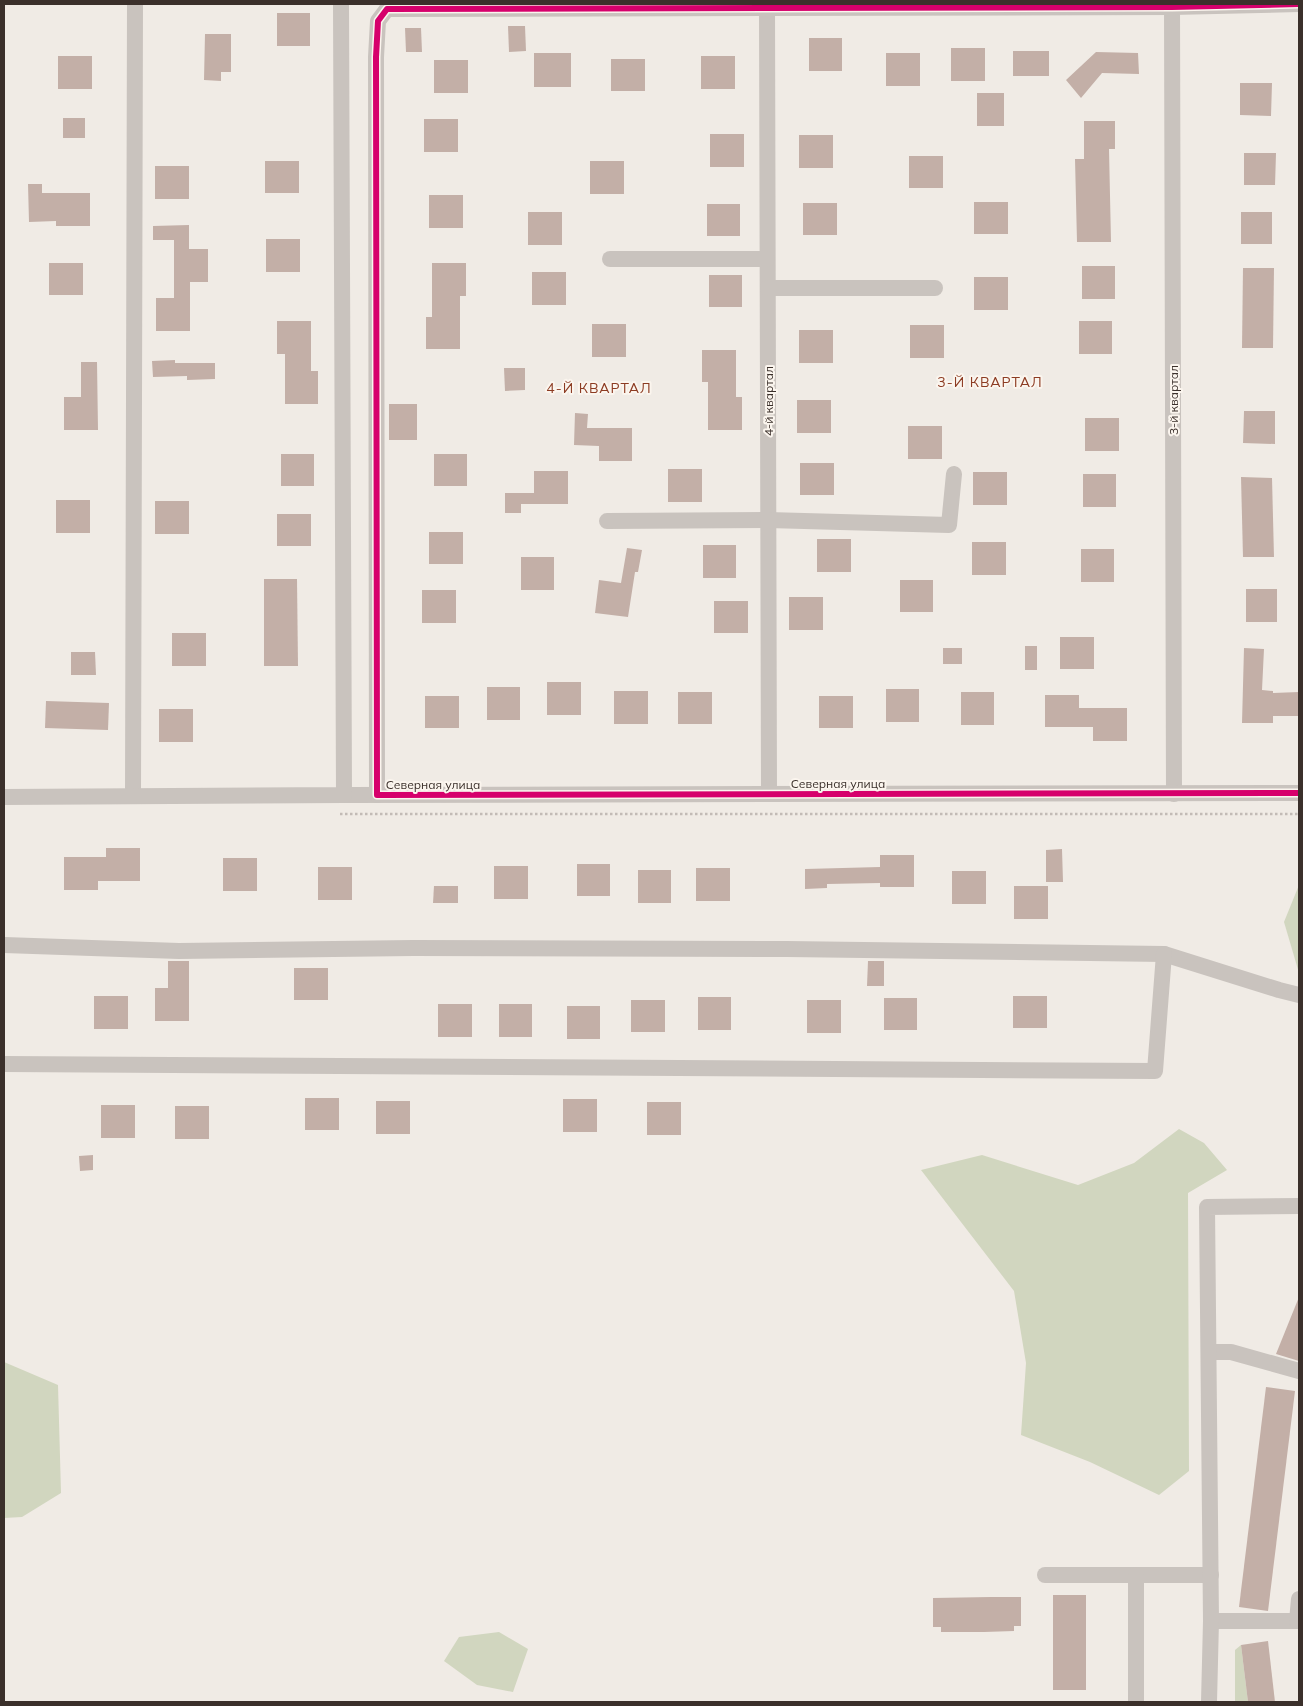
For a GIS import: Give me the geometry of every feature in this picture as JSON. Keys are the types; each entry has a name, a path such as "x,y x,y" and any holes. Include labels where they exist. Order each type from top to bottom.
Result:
{"street":[{"path":"133,796 135,4"},
{"path":"341,4 344,795"},
{"path":"377,795 378,21 387,9 1172,7 1299,4"},
{"name":"3-й квартал","path":"1172,7 1174,794"},
{"name":"4-й квартал","path":"767,8 769,794"},
{"path":"610,259 767,259"},
{"path":"768,288 936,288"},
{"path":"607,521 768,520 949,525 954,474"},
{"name":"Северная улица","path":"4,797 1299,793"},
{"path":"4,945 179,952 413,948 787,949 1164,954 1299,995"},
{"path":"4,1064 1155,1072 1164,954"},
{"path":"1209,1702 1212,1621 1207,1206 1299,1206"},
{"path":"1209,1352 1231,1352 1299,1371"},
{"path":"1045,1575 1211,1575"},
{"path":"1136,1575 1136,1702"},
{"path":"1212,1621 1298,1621 1299,1599"}],"path":[{"path":"340,814 1299,814"}],"green space":[{"path":"1299,885 1299,973 1284,922"},
{"path":"1179,1129 1204,1143 1227,1170 1188,1193 1189,1471 1159,1495 1090,1462 1021,1435 1026,1363 1014,1291 921,1170 982,1155 1078,1185 1134,1163"},
{"path":"4,1362 58,1385 61,1493 22,1517 4,1518"},
{"path":"499,1632 528,1649 513,1692 477,1685 444,1661 459,1637"},
{"path":"1241,1645 1248,1702 1235,1702 1235,1650"}],"building":[{"path":"277,13 310,13 310,46 277,46"},
{"path":"508,26 525,26 526,51 509,52"},
{"path":"405,28 421,28 422,52 406,52"},
{"path":"205,34 231,34 231,72 221,72 221,81 204,80"},
{"path":"809,38 842,38 842,71 809,71"},
{"path":"951,48 985,48 985,81 951,81"},
{"path":"1013,51 1049,51 1049,76 1013,76"},
{"path":"1096,52 1138,53 1139,74 1102,73 1081,98 1066,80"},
{"path":"534,53 571,53 571,87 534,87"},
{"path":"886,53 920,53 920,86 886,86"},
{"path":"58,56 92,56 92,89 58,89"},
{"path":"701,56 735,56 735,89 701,89"},
{"path":"611,59 645,59 645,91 611,91"},
{"path":"434,60 468,60 468,93 434,93"},
{"path":"1240,83 1272,83 1271,116 1240,115"},
{"path":"977,93 1004,93 1004,126 977,126"},
{"path":"63,118 85,118 85,138 63,138"},
{"path":"424,119 458,119 458,152 424,152"},
{"path":"1084,121 1115,121 1115,149 1109,149 1111,242 1077,242 1075,159 1084,159"},
{"path":"710,134 744,134 744,167 710,167"},
{"path":"799,135 833,135 833,168 799,168"},
{"path":"1244,153 1276,153 1275,185 1244,185"},
{"path":"909,156 943,156 943,188 909,188"},
{"path":"265,161 299,161 299,193 265,193"},
{"path":"590,161 624,161 624,194 590,194"},
{"path":"155,166 189,166 189,199 155,199"},
{"path":"28,184 42,184 42,193 90,193 90,226 56,226 56,221 29,222"},
{"path":"429,195 463,195 463,228 429,228"},
{"path":"974,202 1008,202 1008,234 974,234"},
{"path":"803,203 837,203 837,235 803,235"},
{"path":"707,204 740,204 740,236 707,236"},
{"path":"528,212 562,212 562,245 528,245"},
{"path":"1241,212 1272,212 1272,244 1241,244"},
{"path":"189,225 189,249 208,249 208,282 190,282 190,331 156,331 156,298 174,298 174,240 153,240 153,226"},
{"path":"266,239 300,239 300,272 266,272"},
{"path":"49,263 83,263 83,295 49,295"},
{"path":"432,263 466,263 466,296 460,296 460,349 426,349 426,317 432,317"},
{"path":"1082,266 1115,266 1115,299 1082,299"},
{"path":"1243,268 1274,268 1273,348 1242,348"},
{"path":"532,272 566,272 566,305 532,305"},
{"path":"709,275 742,275 742,307 709,307"},
{"path":"974,277 1008,277 1008,310 974,310"},
{"path":"277,321 311,321 311,371 318,371 318,404 285,404 285,354 277,354"},
{"path":"1079,321 1112,321 1112,354 1079,354"},
{"path":"592,324 626,324 626,357 592,357"},
{"path":"910,325 944,325 944,358 910,358"},
{"path":"799,330 833,330 833,363 799,363"},
{"path":"702,350 736,350 736,397 742,397 742,430 708,430 708,382 702,382"},
{"path":"175,360 175,363 215,363 215,379 187,380 187,376 153,377 152,361"},
{"path":"81,362 97,362 98,430 64,430 64,397 81,397"},
{"path":"504,368 525,368 525,390 505,391"},
{"path":"797,400 831,400 831,433 797,433"},
{"path":"389,404 417,404 417,440 389,440"},
{"path":"1244,411 1275,411 1275,444 1243,443"},
{"path":"575,413 588,414 587,428 632,428 632,461 599,461 599,446 574,445"},
{"path":"1085,418 1119,418 1119,451 1085,451"},
{"path":"908,426 942,426 942,459 908,459"},
{"path":"281,454 314,454 314,486 281,486"},
{"path":"434,454 467,454 467,486 434,486"},
{"path":"800,463 834,463 834,495 800,495"},
{"path":"668,469 702,469 702,502 668,502"},
{"path":"534,471 568,471 568,504 521,504 521,513 505,513 505,493 534,493"},
{"path":"973,472 1007,472 1007,505 973,505"},
{"path":"1083,474 1116,474 1116,507 1083,507"},
{"path":"1241,477 1272,478 1274,557 1243,557"},
{"path":"56,500 90,500 90,533 56,533"},
{"path":"155,501 189,501 189,534 155,534"},
{"path":"277,514 311,514 311,546 277,546"},
{"path":"429,532 463,532 463,564 429,564"},
{"path":"817,539 851,539 851,572 817,572"},
{"path":"972,542 1006,542 1006,575 972,575"},
{"path":"703,545 736,545 736,578 703,578"},
{"path":"627,548 642,550 638,572 635,572 628,617 595,613 599,580 621,583"},
{"path":"1081,549 1114,549 1114,582 1081,582"},
{"path":"521,557 554,557 554,590 521,590"},
{"path":"264,579 297,579 298,666 264,666"},
{"path":"900,580 933,580 933,612 900,612"},
{"path":"1246,589 1277,589 1277,622 1246,622"},
{"path":"422,590 456,590 456,623 422,623"},
{"path":"789,597 823,597 823,630 789,630"},
{"path":"714,601 748,601 748,633 714,633"},
{"path":"172,633 206,633 206,666 172,666"},
{"path":"1060,637 1094,637 1094,669 1060,669"},
{"path":"1025,646 1037,646 1037,670 1025,670"},
{"path":"943,648 962,648 962,664 943,664"},
{"path":"1244,648 1264,649 1262,690 1273,691 1273,693 1299,692 1299,716 1273,716 1273,723 1242,723"},
{"path":"71,652 95,652 96,675 71,675"},
{"path":"547,682 581,682 581,715 547,715"},
{"path":"487,687 520,687 520,720 487,720"},
{"path":"886,689 919,689 919,722 886,722"},
{"path":"614,691 648,691 648,724 614,724"},
{"path":"678,692 712,692 712,724 678,724"},
{"path":"961,692 994,692 994,725 961,725"},
{"path":"1045,695 1079,695 1079,708 1127,708 1127,741 1093,741 1093,727 1045,727"},
{"path":"425,696 459,696 459,728 425,728"},
{"path":"819,696 853,696 853,728 819,728"},
{"path":"46,701 109,703 108,730 45,728"},
{"path":"159,709 193,709 193,742 159,742"},
{"path":"106,848 140,848 140,881 98,881 98,890 64,890 64,857 106,857"},
{"path":"1062,849 1063,882 1046,882 1046,850"},
{"path":"880,855 914,855 914,887 880,887 880,883 827,884 827,888 805,889 805,869 880,867"},
{"path":"223,858 257,858 257,891 223,891"},
{"path":"577,864 610,864 610,896 577,896"},
{"path":"494,866 528,866 528,899 494,899"},
{"path":"318,867 352,867 352,900 318,900"},
{"path":"696,868 730,868 730,901 696,901"},
{"path":"638,870 671,870 671,903 638,903"},
{"path":"952,871 986,871 986,904 952,904"},
{"path":"434,886 458,886 458,903 433,903"},
{"path":"1014,886 1048,886 1048,919 1014,919"},
{"path":"168,961 189,961 189,1021 155,1021 155,988 168,988"},
{"path":"868,961 884,961 884,986 867,986"},
{"path":"294,968 328,968 328,1000 294,1000"},
{"path":"94,996 128,996 128,1029 94,1029"},
{"path":"1013,996 1047,996 1047,1028 1013,1028"},
{"path":"698,997 731,997 731,1030 698,1030"},
{"path":"884,998 917,998 917,1030 884,1030"},
{"path":"631,1000 665,1000 665,1032 631,1032"},
{"path":"807,1000 841,1000 841,1033 807,1033"},
{"path":"438,1004 472,1004 472,1037 438,1037"},
{"path":"499,1004 532,1004 532,1037 499,1037"},
{"path":"567,1006 600,1006 600,1039 567,1039"},
{"path":"305,1098 339,1098 339,1130 305,1130"},
{"path":"563,1099 597,1099 597,1132 563,1132"},
{"path":"376,1101 410,1101 410,1134 376,1134"},
{"path":"647,1102 681,1102 681,1135 647,1135"},
{"path":"101,1105 135,1105 135,1138 101,1138"},
{"path":"175,1106 209,1106 209,1139 175,1139"},
{"path":"93,1155 93,1170 80,1171 79,1156"},
{"path":"1299,1297 1299,1361 1276,1354"},
{"path":"1266,1387 1295,1391 1268,1611 1239,1607"},
{"path":"1053,1595 1086,1595 1086,1690 1053,1690"},
{"path":"1021,1597 1021,1626 1014,1626 1014,1631 941,1632 941,1627 933,1627 933,1598"},
{"path":"1268,1641 1275,1702 1248,1702 1241,1645"}],"cycle path":[{"path":"1299,4 1172,7 387,9 378,21 376,57 377,795 1299,793"}],"district":[{"name":"3-Й КВАРТАЛ","path":"990,382"},
{"name":"4-Й КВАРТАЛ","path":"599,388"}]}
